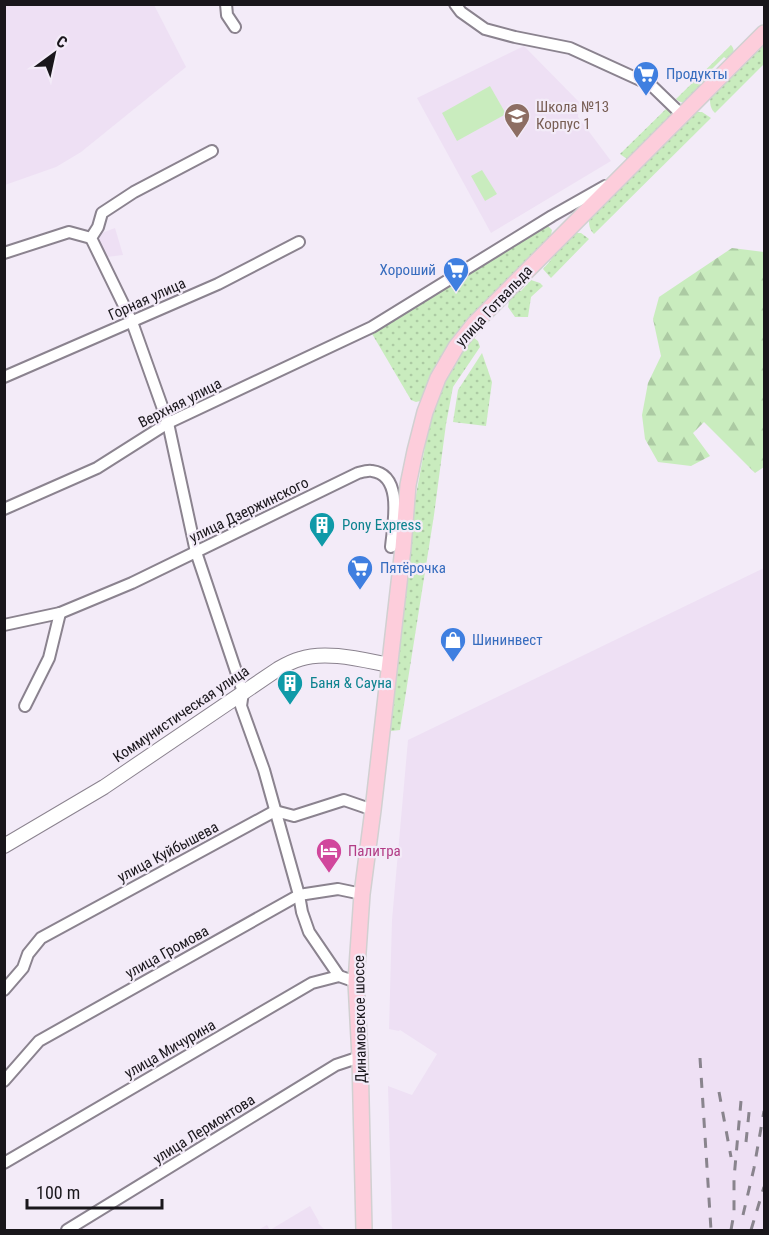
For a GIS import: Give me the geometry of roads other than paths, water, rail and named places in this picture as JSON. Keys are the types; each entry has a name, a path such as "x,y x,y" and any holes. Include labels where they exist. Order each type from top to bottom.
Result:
{"main road":[{"name":"улица Готвальда","path":"389,665 408,485 415,451 425,412 438,378 456,347 475,323 765,33"},
{"name":"Динамовское шоссе","path":"364,1230 356,982 362,894 389,665"}],"street":[{"path":"226,4 226,15 235,27"},
{"path":"454,4 461,12 485,29 570,48 651,85 682,115"},
{"path":"91,238 102,213 134,192 212,151"},
{"name":"Верхняя улица","path":"4,509 97,468 168,423 372,327 552,216 618,179"},
{"path":"552,216 566,231"},
{"path":"4,253 69,232 91,238 132,322 168,423 196,552 243,692 242,706 264,770 302,912 309,932 339,976 356,982"},
{"name":"Горная улица","path":"4,377 218,284 299,242"},
{"name":"улица Дзержинского","path":"4,626 60,613 132,583 358,473 371,470 383,475 392,485 394,499 391,547"},
{"path":"25,706 49,658 60,613"},
{"name":"Коммунистическая улица","path":"4,846 104,787 243,692 278,669 300,658 337,657 389,665"},
{"path":"275,811 294,816 344,800 373,810"},
{"name":"улица Куйбышева","path":"4,990 23,968 28,954 40,938 275,811"},
{"name":"улица Громова","path":"4,1081 39,1041 299,895 338,890 362,894"},
{"name":"улица Мичурина","path":"4,1163 312,982 339,976"},
{"name":"улица Лермонтова","path":"67,1230 336,1065 360,1057"}],"railway":[{"path":"700,1058 711,1230"},
{"path":"719,1092 731,1157"},
{"path":"731,1230 741,1101"},
{"path":"746,1142 750,1103"},
{"path":"743,1215 764,1111"},
{"path":"751,1230 764,1187"}],"place":[{"name":"Продукты","path":"646,97"},
{"name":"Школа №13 Корпус 1","path":"517,139"},
{"name":"Хороший","path":"456,293"},
{"name":"Pony Express","path":"322,548"},
{"name":"Пятёрочка","path":"360,591"},
{"name":"Шининвест","path":"453,663"},
{"name":"Баня & Сауна","path":"290,706"},
{"name":"Палитра","path":"329,874"}]}
